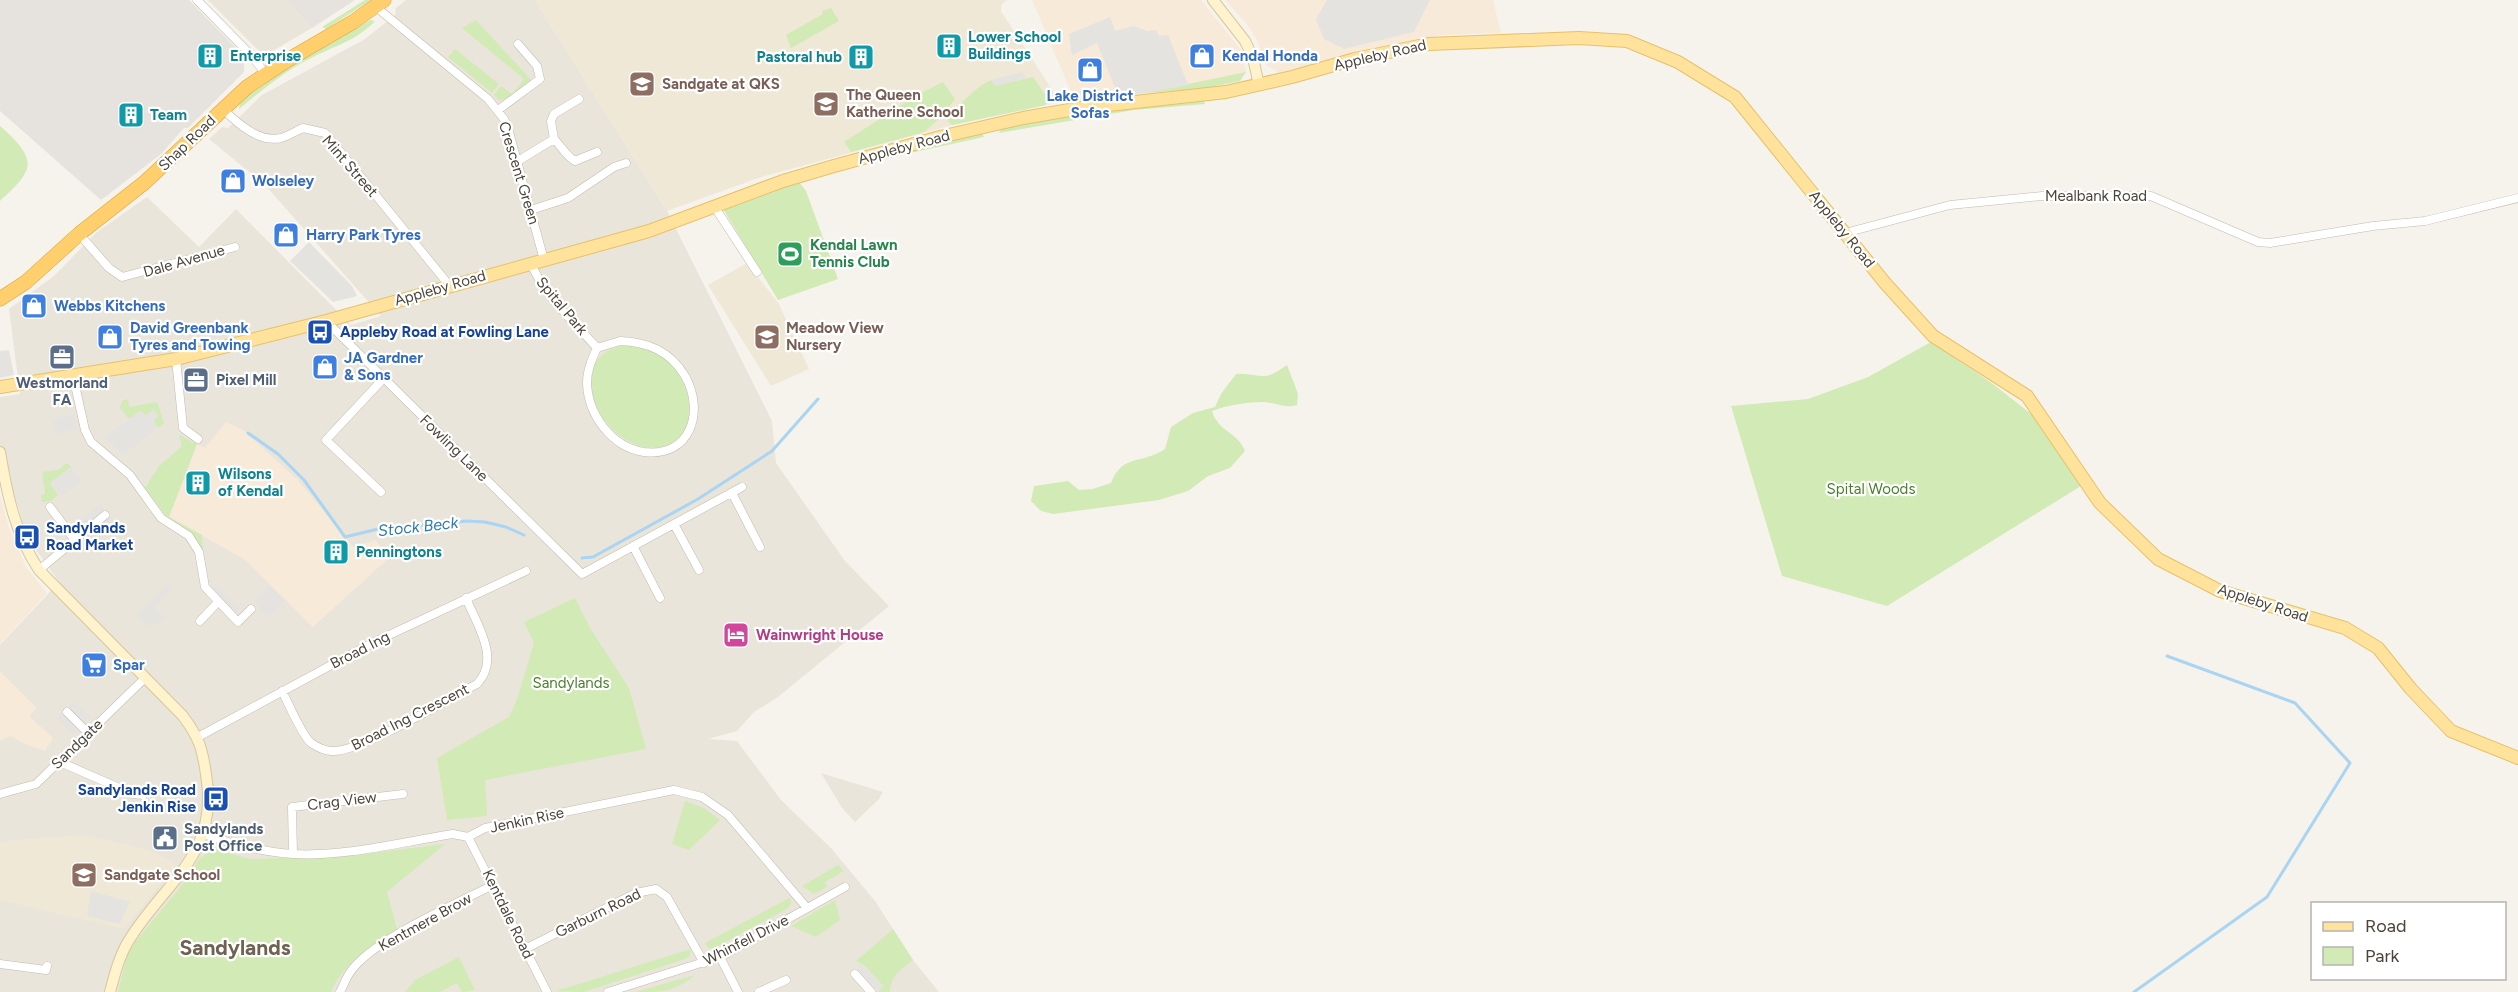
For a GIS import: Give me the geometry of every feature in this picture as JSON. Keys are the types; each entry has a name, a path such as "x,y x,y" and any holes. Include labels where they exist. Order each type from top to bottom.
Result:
{"highway":[{"name":"Shap Road","path":"0,299 26,282 80,234 167,163 223,109 266,74 380,3"}],"main road":[{"name":"Appleby Road","path":"0,387 176,360 326,321 448,285 649,231 714,206 834,166 990,125 1081,108 1199,96 1259,85 1355,59 1429,44 1579,38 1627,41 1678,62 1735,97 1885,283 1934,336 2027,396 2100,503 2158,560 2220,591 2345,628 2378,648 2411,689 2451,731 2518,758"}],"street":[{"path":"197,0 250,54 266,74"},
{"path":"1213,0 1245,41 1253,58 1259,85"},
{"name":"Crescent Green","path":"380,3 425,48 488,99 498,110 509,132 518,161 544,260"},
{"path":"498,110 540,79 537,66 518,44"},
{"path":"579,99 554,114 551,120 554,139 568,157 575,161 597,152"},
{"name":"Mint Street","path":"223,109 244,128 268,137 283,138 303,128 325,133 448,285"},
{"path":"518,161 554,139"},
{"path":"531,210 568,198 614,167 626,162"},
{"name":"Mealbank Road","path":"1845,233 1950,206 2042,196 2151,196 2258,242 2270,243 2373,226 2425,221 2518,198"},
{"path":"714,206 757,272"},
{"name":"Dale Avenue","path":"80,234 109,268 122,277 235,247"},
{"name":"Spital Park","path":"531,263 546,290 597,348"},
{"name":"Fowling Lane","path":"326,321 582,574 633,546"},
{"name":"Spital Park","path":"620,341 639,342 654,346 679,367 688,382 694,406 692,426 682,440 673,447 644,452 630,448 612,436 594,416 589,399 588,373 597,348 620,341"},
{"path":"176,360 181,419 186,432 198,439"},
{"path":"73,376 87,436 130,475 161,518 189,536 199,552 205,587 218,602 238,622 251,609"},
{"path":"381,492 326,440 383,379"},
{"path":"0,452 11,512 26,548 39,570 183,716 198,737 208,787 207,823 194,855 183,873 131,937 122,954 110,992"},
{"path":"660,598 633,546 742,487"},
{"path":"732,493 760,547"},
{"path":"50,507 74,539"},
{"path":"39,570 105,515"},
{"path":"674,524 699,570"},
{"name":"Broad Ing","path":"198,737 372,643 526,571"},
{"name":"Broad Ing Crescent","path":"282,691 309,742 333,752 347,749 410,720 477,684 483,677 490,654 466,598"},
{"path":"200,621 218,602"},
{"name":"Sandgate","path":"0,794 36,784 145,678"},
{"path":"67,712 88,733"},
{"path":"60,762 134,794 143,795"},
{"name":"Jenkin Rise","path":"203,834 239,846 292,854 331,853 453,834 468,837 485,828 674,790 702,797 728,815 807,908"},
{"name":"Crag View","path":"292,854 292,807 403,794"},
{"name":"Kentdale Road","path":"468,837 547,992"},
{"name":"Kentmere Brow","path":"340,992 351,971 368,954 394,937 493,885"},
{"name":"Whinfell Drive","path":"608,992 720,957 845,887"},
{"name":"Garburn Road","path":"525,949 636,893 656,889 667,897 704,963"},
{"path":"720,957 738,992"},
{"path":"0,964 46,970 47,966"},
{"path":"855,974 871,992"},
{"path":"759,992 786,980"}],"shaded area":[{"path":"0,0 189,0 238,50 244,63 244,72 188,128 184,128 161,154 101,200 0,111"},
{"path":"208,0 286,0 312,28 264,56"},
{"path":"286,0 355,0 312,28"},
{"path":"406,0 535,0 667,211 772,421 776,463 845,561 889,606 778,697 754,712 737,731 708,739 737,741 781,800 831,848 875,901 913,960 939,992 0,992 0,740 11,736 28,745 29,716 36,708 0,672 0,645 59,582 36,550 24,527 11,483 0,484 0,397 20,394 9,309 54,276 97,232 147,197 199,247 236,209 351,325 381,316 265,185 209,139 222,127 228,128 262,95 365,39 395,15 396,8"},
{"name":"The Queen Katherine School","path":"535,0 1007,0 1002,4 1001,11 1060,102 960,123 761,177 667,211"},
{"path":"1032,0 1201,0 1241,50 1246,72 1240,81 1206,88 1075,101"},
{"path":"1225,0 1493,0 1501,33 1443,35 1377,49 1279,75 1266,65 1258,42 1247,24"},
{"path":"1327,0 1430,0 1414,32 1344,49 1324,39 1316,19"},
{"path":"1110,17 1115,31 1133,26 1148,31 1156,30 1159,36 1168,35 1188,85 1145,93 1118,95 1097,43 1072,55 1069,34"},
{"path":"1023,72 1026,78 995,86 991,80"},
{"path":"309,242 352,286 357,296 333,302 290,261"},
{"name":"Meadow View Nursery","path":"747,263 779,304 809,369 771,386 708,285"},
{"path":"9,350 14,375 0,378 0,351"},
{"path":"153,409 159,416 153,421 158,428 123,455 104,437 140,411 145,416"},
{"path":"74,414 77,429 56,434 52,419"},
{"path":"226,422 242,429 298,480 353,547 375,540 391,556 313,627 244,559 169,517 197,444 205,448"},
{"path":"71,467 83,481 60,497 50,483"},
{"path":"0,495 9,528 26,567 47,593 0,644"},
{"path":"101,504 114,522 89,541 85,536 85,525 81,519"},
{"path":"167,584 172,589 154,608 165,618 157,626 153,622 148,627 136,615"},
{"path":"215,584 240,609 236,613 210,589"},
{"path":"269,585 285,601 267,618 254,601"},
{"path":"0,672 36,708 29,716 53,738 45,751 11,736 0,740"},
{"path":"74,701 90,717 73,734 57,718"},
{"path":"821,773 883,792 879,799 855,822 842,808"},
{"name":"Sandgate School","path":"85,835 156,852 177,864 124,929 0,900 0,843"},
{"path":"91,891 130,902 120,924 87,916"},
{"path":"860,964 884,986 878,992 856,970"}],"green space":[{"path":"365,0 371,0 326,29 322,27"},
{"path":"831,8 839,21 791,48 786,35 823,14 822,11"},
{"path":"370,20 375,21 361,33 292,69 239,109 240,101 277,74"},
{"path":"476,20 532,81 505,99 499,100 494,95 501,86 512,94 524,79 462,28"},
{"path":"455,49 499,84 492,93 448,57"},
{"path":"1246,72 1240,81 1206,88 1145,93"},
{"path":"1033,77 1046,96 1046,105 953,125 949,123 948,119 963,102 991,80 995,86"},
{"path":"943,82 955,99 942,116 924,132 851,152 844,142 917,95"},
{"path":"1204,101 1205,104 1134,110 999,133 1001,129 1054,117"},
{"path":"0,126 25,154 27,168 22,179 0,201"},
{"path":"982,133 984,137 864,163 965,136"},
{"name":"Kendal Lawn Tennis Club","path":"799,182 806,191 838,279 778,300 723,209"},
{"name":"Spital Woods","path":"1931,342 1993,384 2040,421 2081,486 1887,606 1782,576 1731,406 1808,399 1868,377"},
{"path":"639,345 660,355 670,363 683,383 687,395 689,407 685,430 678,439 667,445 647,447 629,441 612,429 600,413 592,394 591,376 597,361 612,349"},
{"path":"1287,365 1298,394 1297,405 1264,402 1212,411 1219,423 1238,440 1245,451 1230,468 1208,476 1188,491 1159,500 1053,514 1041,511 1031,501 1034,486 1068,481 1079,490 1093,489 1111,483 1121,467 1127,463 1165,449 1171,427 1193,413 1215,407 1221,394 1236,374 1266,376"},
{"path":"128,399 129,407 157,402 164,423 158,428 153,420 140,411 129,419 120,408 122,401"},
{"path":"179,435 197,444 169,517 202,535 203,552 191,532 168,518 145,488 159,466 182,446"},
{"path":"67,463 71,467 50,483 58,495 51,501 42,502 41,495 45,494 42,472 58,470"},
{"path":"575,598 590,628 629,688 646,749 485,780 487,816 447,820 437,758 509,717 518,697 534,643 524,622"},
{"path":"685,801 704,808 720,820 689,850 672,844"},
{"path":"445,844 387,892 397,929 368,948 351,964 343,972 331,992 118,992 126,959 135,942 179,889 201,857 215,849 250,859 347,856"},
{"path":"838,865 844,871 825,882 827,887 814,894 802,886"},
{"path":"791,897 791,904 788,908 713,949 708,948 705,943"},
{"path":"835,900 840,920 816,937 791,926"},
{"path":"893,929 913,960 894,977 890,992 878,992 883,986 866,967 856,961"},
{"path":"691,949 690,956 685,959 584,992 556,991"},
{"path":"459,957 475,990 462,992 457,983 440,992 405,992 415,980"},
{"path":"695,975 681,985 668,990 635,992"}],"waterway":[{"path":"582,558 593,557 698,499 772,451 818,399"},
{"name":"Stock Beck","path":"248,433 278,454 304,480 345,537 378,529 467,521 506,527 524,535"},
{"path":"2134,992 2267,897 2350,763 2295,703 2167,656"}],"place":[{"name":"Lower School Buildings","path":"949,46"},
{"name":"Enterprise","path":"210,56"},
{"name":"Kendal Honda","path":"1202,56"},
{"name":"Pastoral hub","path":"861,57"},
{"name":"Lake District Sofas","path":"1090,70"},
{"name":"Sandgate at QKS","path":"642,84"},
{"name":"The Queen Katherine School","path":"826,104"},
{"name":"Team","path":"131,115"},
{"name":"Wolseley","path":"233,181"},
{"name":"Harry Park Tyres","path":"286,235"},
{"name":"Kendal Lawn Tennis Club","path":"790,254"},
{"name":"Webbs Kitchens","path":"34,306"},
{"name":"Appleby Road at Fowling Lane","path":"320,332"},
{"name":"David Greenbank Tyres and Towing","path":"110,337"},
{"name":"Meadow View Nursery","path":"767,337"},
{"name":"Westmorland FA","path":"62,357"},
{"name":"JA Gardner & Sons","path":"325,367"},
{"name":"Pixel Mill","path":"196,380"},
{"name":"Wilsons of Kendal","path":"198,483"},
{"name":"Sandylands Road Market","path":"27,537"},
{"name":"Penningtons","path":"336,552"},
{"name":"Wainwright House","path":"736,635"},
{"name":"Spar","path":"94,665"},
{"name":"Sandylands Road Jenkin Rise","path":"216,799"},
{"name":"Sandylands Post Office","path":"165,838"},
{"name":"Sandgate School","path":"84,875"}],"district":[{"name":"Sandylands","path":"235,948"}]}
